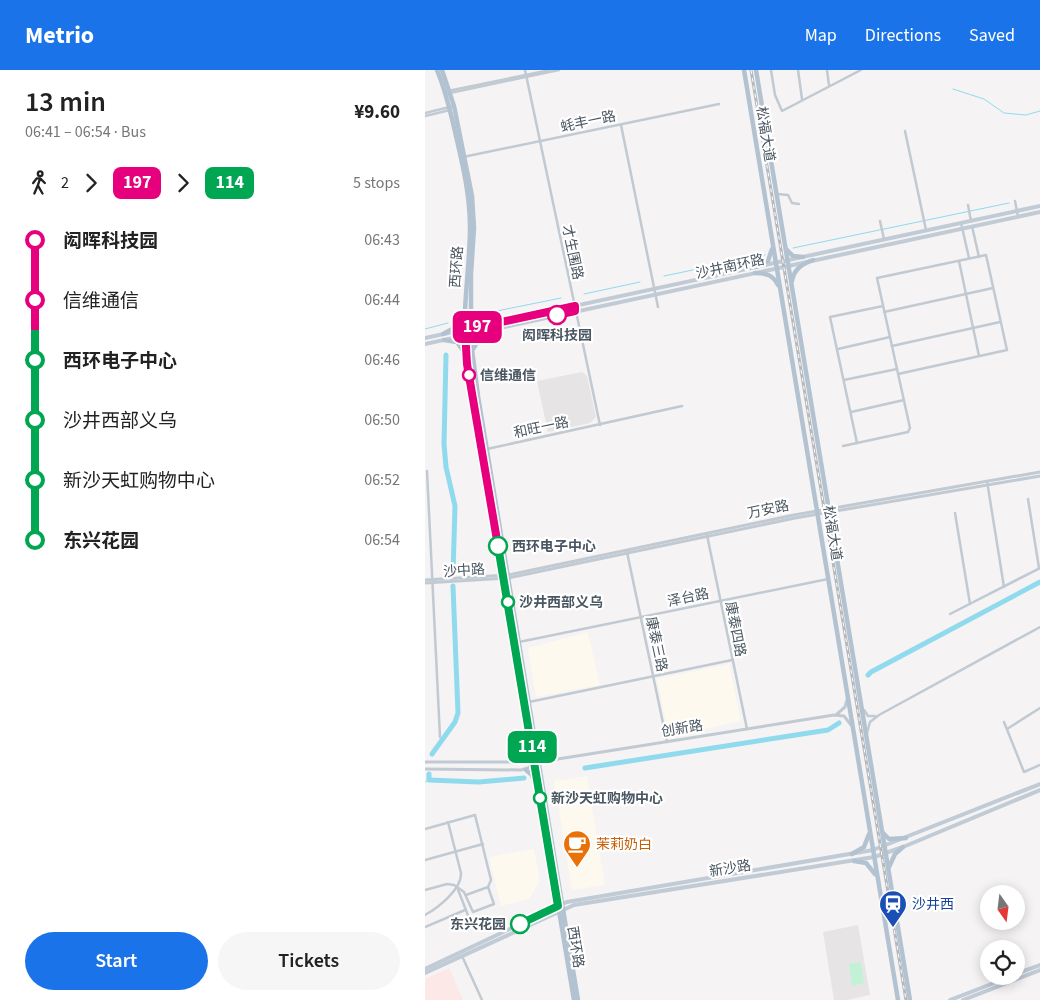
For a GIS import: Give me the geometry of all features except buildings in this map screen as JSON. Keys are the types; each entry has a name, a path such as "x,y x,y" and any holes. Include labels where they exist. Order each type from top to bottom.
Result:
{"main road":[{"name":"西环路","path":"437,70 448,92"},
{"name":"西环路","path":"442,70 474,211 471,331 478,396 561,908 574,1000"},
{"name":"松福大道","path":"745,70 898,999"},
{"name":"松福大道","path":"756,70 910,999"},
{"name":"西环路","path":"463,158 470,227 465,312 466,357 519,642 529,702 538,785 578,1000"},
{"name":"沙井南环路","path":"788,263 803,257 1040,206"},
{"name":"沙井南环路","path":"499,326 575,306 757,267 813,260 1040,212"},
{"path":"757,267 769,259 773,242"},
{"path":"785,245 793,256 803,257"},
{"path":"792,287 792,279 796,270 802,264 813,260"},
{"name":"沙井南环路","path":"425,344 465,330 471,331 575,311 755,273 776,265"},
{"path":"755,273 771,276 780,288"},
{"path":"471,305 477,320 499,326"},
{"path":"443,337 456,327 465,312"},
{"path":"473,350 480,338 499,326"},
{"name":"沙井南环路","path":"425,338 465,336 471,331"},
{"path":"443,337 459,344 466,357"},
{"path":"526,770 532,775 535,784 538,785"},
{"name":"新沙路","path":"425,969 573,901 885,847 1040,784"},
{"name":"新沙路","path":"561,908 874,857 886,854 1040,790"},
{"path":"852,854 861,850 866,844 870,828"},
{"path":"881,828 889,839 906,838"},
{"path":"889,873 892,859 903,847"},
{"path":"854,861 866,863 877,876"},
{"name":"新沙路","path":"425,973 461,954"},
{"path":"1025,971 1040,965"},
{"path":"963,1000 1040,970"},
{"path":"951,1000 989,985"}],"street":[{"name":"才生围路","path":"525,70 600,425"},
{"path":"526,76 550,70"},
{"path":"448,92 559,70"},
{"path":"771,70 775,95 782,111 859,70"},
{"path":"798,70 803,99"},
{"path":"827,70 829,85"},
{"name":"蚝丰一路","path":"463,158 719,104"},
{"path":"425,115 452,108"},
{"path":"621,124 658,307"},
{"path":"905,131 926,230"},
{"path":"777,194 788,195 792,203 799,204"},
{"path":"1015,201 1018,217"},
{"path":"968,205 979,257"},
{"path":"879,221 884,240"},
{"path":"961,223 969,259"},
{"path":"843,446 908,432 910,428 884,312 877,278 986,255 1007,350 898,374"},
{"path":"959,261 979,356"},
{"path":"884,312 993,288"},
{"path":"857,443 830,317 883,306"},
{"path":"892,346 1001,321"},
{"path":"837,349 890,337"},
{"path":"844,380 897,369"},
{"path":"851,412 904,400"},
{"name":"和旺一路","path":"487,449 682,406"},
{"path":"427,471 440,737"},
{"name":"万安路","path":"506,577 818,512 1040,474"},
{"path":"987,483 1004,587"},
{"path":"950,614 1040,568 1028,499"},
{"path":"955,513 970,604"},
{"name":"康泰四路","path":"707,535 747,729"},
{"name":"康泰三路","path":"627,552 667,742"},
{"name":"沙中路","path":"425,582 506,577"},
{"name":"泽台路","path":"519,642 829,579"},
{"path":"867,736 870,722 879,715 1040,627"},
{"path":"529,702 732,660"},
{"path":"834,715 845,707 848,696"},
{"path":"861,706 868,716 879,715"},
{"path":"1007,729 1040,708"},
{"path":"834,715 846,718 853,727"},
{"name":"创新路","path":"425,762 536,763 834,715"},
{"path":"1004,722 1024,772 1040,765"},
{"name":"创新路","path":"425,769 521,770 536,763"},
{"path":"425,829 475,815 491,880 488,887 494,904 473,912 466,895 457,887 450,884 425,890"},
{"path":"425,915 441,904 457,887 461,877 448,822"},
{"path":"425,860 483,844"},
{"path":"457,887 469,918"},
{"path":"466,895 488,887"},
{"path":"425,927 465,910"},
{"path":"461,954 482,1000"}],"shaded area":[{"path":"582,372 587,376 596,417 590,423 548,432 537,381"},
{"path":"588,632 600,685 536,697 528,648"},
{"path":"729,664 741,721 669,737 657,679"},
{"path":"587,776 605,885 572,890 554,781"},
{"path":"534,849 540,881 529,899 501,906 489,857"},
{"path":"858,925 870,995 847,1000 834,1000 823,932"},
{"path":"449,968 463,1000 425,1000 425,979"}],"green space":[{"path":"861,962 864,983 852,986 849,964"}],"waterway":[{"path":"953,89 984,99 1004,113 1026,115 1040,111"},
{"path":"793,248 1009,203"},
{"path":"664,276 765,255"},
{"path":"584,294 640,282"},
{"path":"487,313 561,298"},
{"path":"425,329 448,323"},
{"path":"446,355 444,444 446,467 455,506 453,574"},
{"path":"868,675 1040,582"},
{"path":"432,754 455,722 458,713 453,586"},
{"path":"585,768 828,730 839,723"},
{"path":"429,774 429,780 479,782 524,778"},
{"path":"425,782 429,780"}],"railway":[{"path":"751,70 906,1000"}],"bus line":[{"name":"197","path":"498,546 467,364 465,330 575,306 575,311 557,315"},
{"name":"114","path":"498,546 558,906 520,924"}],"place":[{"name":"闳晖科技园","path":"557,315"},
{"name":"信维通信","path":"469,375"},
{"name":"西环电子中心","path":"498,546"},
{"name":"沙井西部义乌","path":"508,602"},
{"name":"新沙天虹购物中心","path":"540,798"},
{"name":"茉莉奶白","path":"577,868"},
{"name":"东兴花园","path":"520,924"},
{"name":"沙井西","path":"893,928"}]}
